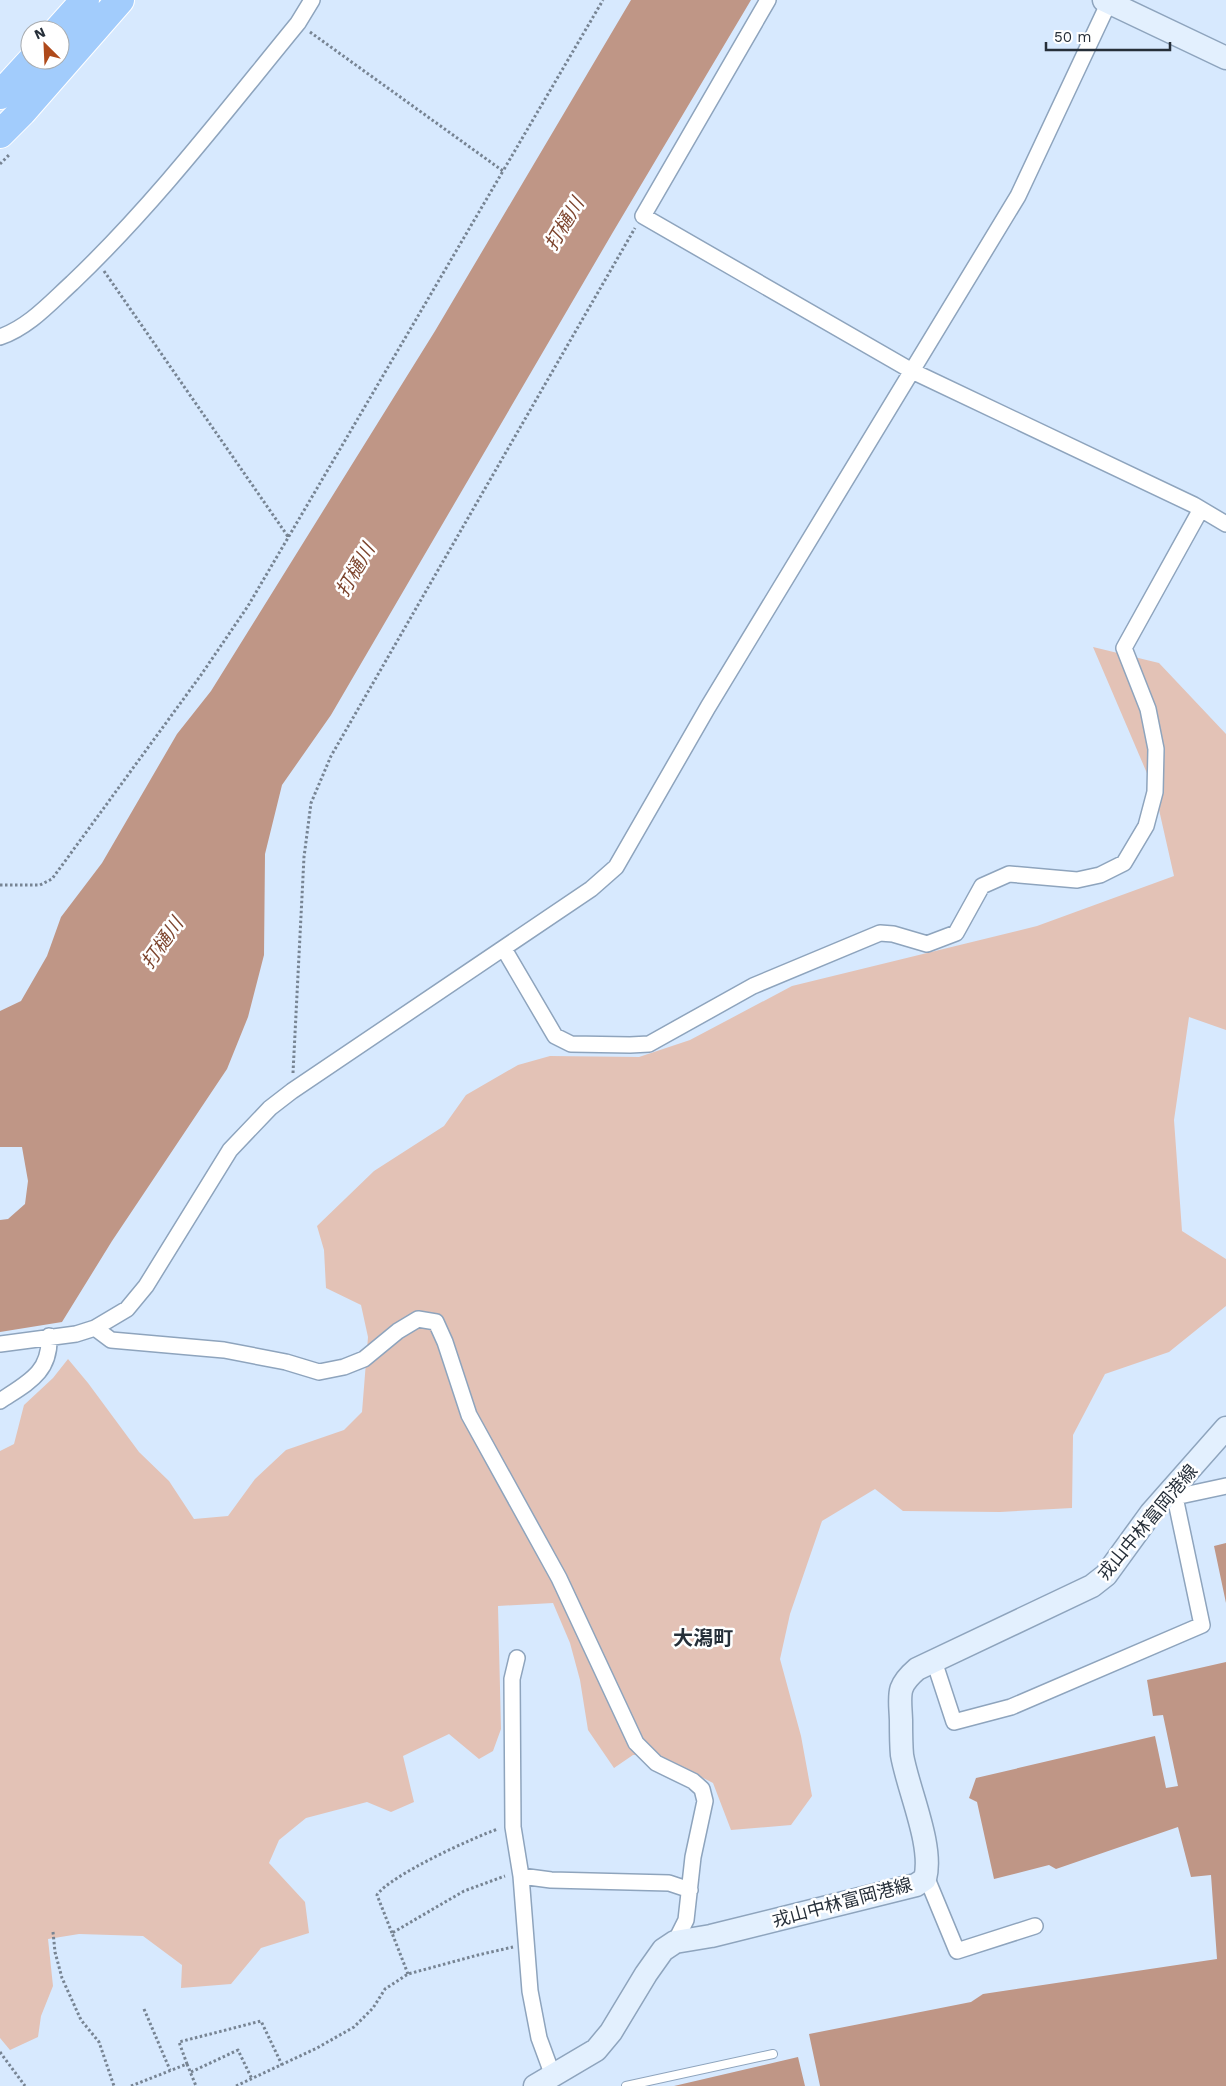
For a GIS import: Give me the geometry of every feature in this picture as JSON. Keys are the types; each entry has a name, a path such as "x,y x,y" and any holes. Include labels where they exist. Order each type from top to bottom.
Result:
{"highway":[{"path":"67,20 85,0"},
{"path":"0,134 22,112 120,0"},
{"path":"0,96 23,70"}],"main road":[{"path":"1108,1 1226,58"},
{"name":"戎山中林富岡港線","path":"676,1942 711,1936 916,1886 925,1879 928,1869 926,1848 902,1754 900,1691 905,1680 918,1669 1092,1586 1106,1575 1151,1512 1172,1495 1226,1428"},
{"path":"544,2081 596,2050 611,2032 646,1974 663,1950 676,1942"}],"street":[{"path":"0,337 30,322 95,261 178,172 298,23 312,0"},
{"path":"768,0 643,216 912,372 1201,509 1226,524"},
{"path":"0,1344 49,1336 76,1334 95,1328 127,1309 146,1286 230,1150 270,1108 591,890 616,867 708,707 1018,196 1108,1"},
{"path":"504,949 555,1036 571,1044 649,1044 754,986 880,933 893,934 927,944 956,933 982,886 1009,874 1077,880 1100,875 1124,863 1146,826 1155,792 1156,749 1148,708 1124,648 1201,509"},
{"path":"95,1328 111,1340 224,1350 286,1362 320,1372 344,1367 364,1359 398,1331 418,1319 436,1322 445,1342 469,1415 558,1578 636,1743 656,1763 693,1781 702,1789 705,1801 693,1857 686,1920 676,1942"},
{"path":"0,1402 37,1377 50,1351 49,1336"},
{"path":"934,1661 954,1722 1011,1707 1202,1625 1172,1495 1226,1486"},
{"path":"517,1658 512,1679 513,1827 521,1876 530,1991 539,2038 544,2081"},
{"path":"521,1876 552,1880 669,1883 690,1890"},
{"path":"925,1879 928,1881 958,1952 1036,1926"}],"lane":[{"path":"626,2086 773,2054"}],"path":[{"path":"0,886 40,885 52,879 201,675 248,606 603,0"},
{"path":"298,23 503,171"},
{"path":"292,1092 304,857 312,802 331,756 643,216"},
{"path":"95,261 289,538"},
{"path":"408,1974 377,1895 381,1889 409,1871 482,1835 501,1828 513,1827"},
{"path":"392,1933 464,1891 503,1876 521,1876"},
{"path":"53,1932 55,1952 62,1978 81,2020 99,2042 114,2086"},
{"path":"236,2086 282,2065 354,2027 372,2008 385,1989 408,1974 478,1955 526,1946"},
{"path":"144,2009 170,2070"},
{"path":"196,2086 179,2042 261,2021 282,2065"},
{"path":"190,2072 238,2050 252,2079"},
{"path":"0,2052 25,2086"},
{"path":"132,2086 187,2064"}],"shaded area":[{"path":"1093,647 1159,663 1226,734 1226,1030 1189,1017 1174,1120 1182,1231 1226,1259 1226,1306 1169,1352 1105,1374 1073,1435 1072,1508 1000,1512 903,1511 875,1489 822,1521 790,1614 780,1659 801,1736 812,1796 791,1825 731,1830 713,1783 658,1755 633,1755 614,1768 588,1730 580,1680 570,1643 553,1603 498,1606 501,1729 493,1751 479,1759 449,1734 403,1756 414,1802 391,1812 367,1802 306,1818 279,1840 269,1863 305,1902 309,1933 261,1948 231,1984 181,1988 182,1965 143,1936 79,1934 48,1939 53,1986 41,2016 38,2037 10,2050 0,2038 0,1451 14,1444 24,1405 53,1378 68,1359 139,1452 169,1481 194,1519 228,1516 255,1479 286,1450 344,1430 362,1412 368,1337 361,1305 326,1288 324,1250 317,1226 374,1171 444,1126 466,1095 518,1065 550,1056 639,1057 690,1040 792,986 1037,926 1174,876 1155,792"}],"water":[{"name":"打樋川","path":"631,0 751,0 331,715 282,785 265,854 264,955 248,1017 227,1069 112,1241 62,1322 0,1332 0,1220 8,1219 25,1204 28,1181 22,1147 0,1147 0,1011 21,1001 47,956 61,917 102,863 177,734 211,691 435,331"},
{"path":"1226,1543 1226,1603 1214,1546"},
{"path":"1226,1662 1226,2086 820,2086 809,2034 971,2002 983,1994 1217,1959 1211,1875 1191,1877 1178,1827 1056,1869 1049,1865 994,1879 977,1802 969,1798 976,1778 1155,1736 1166,1788 1178,1786 1163,1715 1153,1716 1147,1680"},
{"path":"798,2057 805,2086 674,2086"}],"district":[{"name":"大潟町","path":"703,1638"}]}
